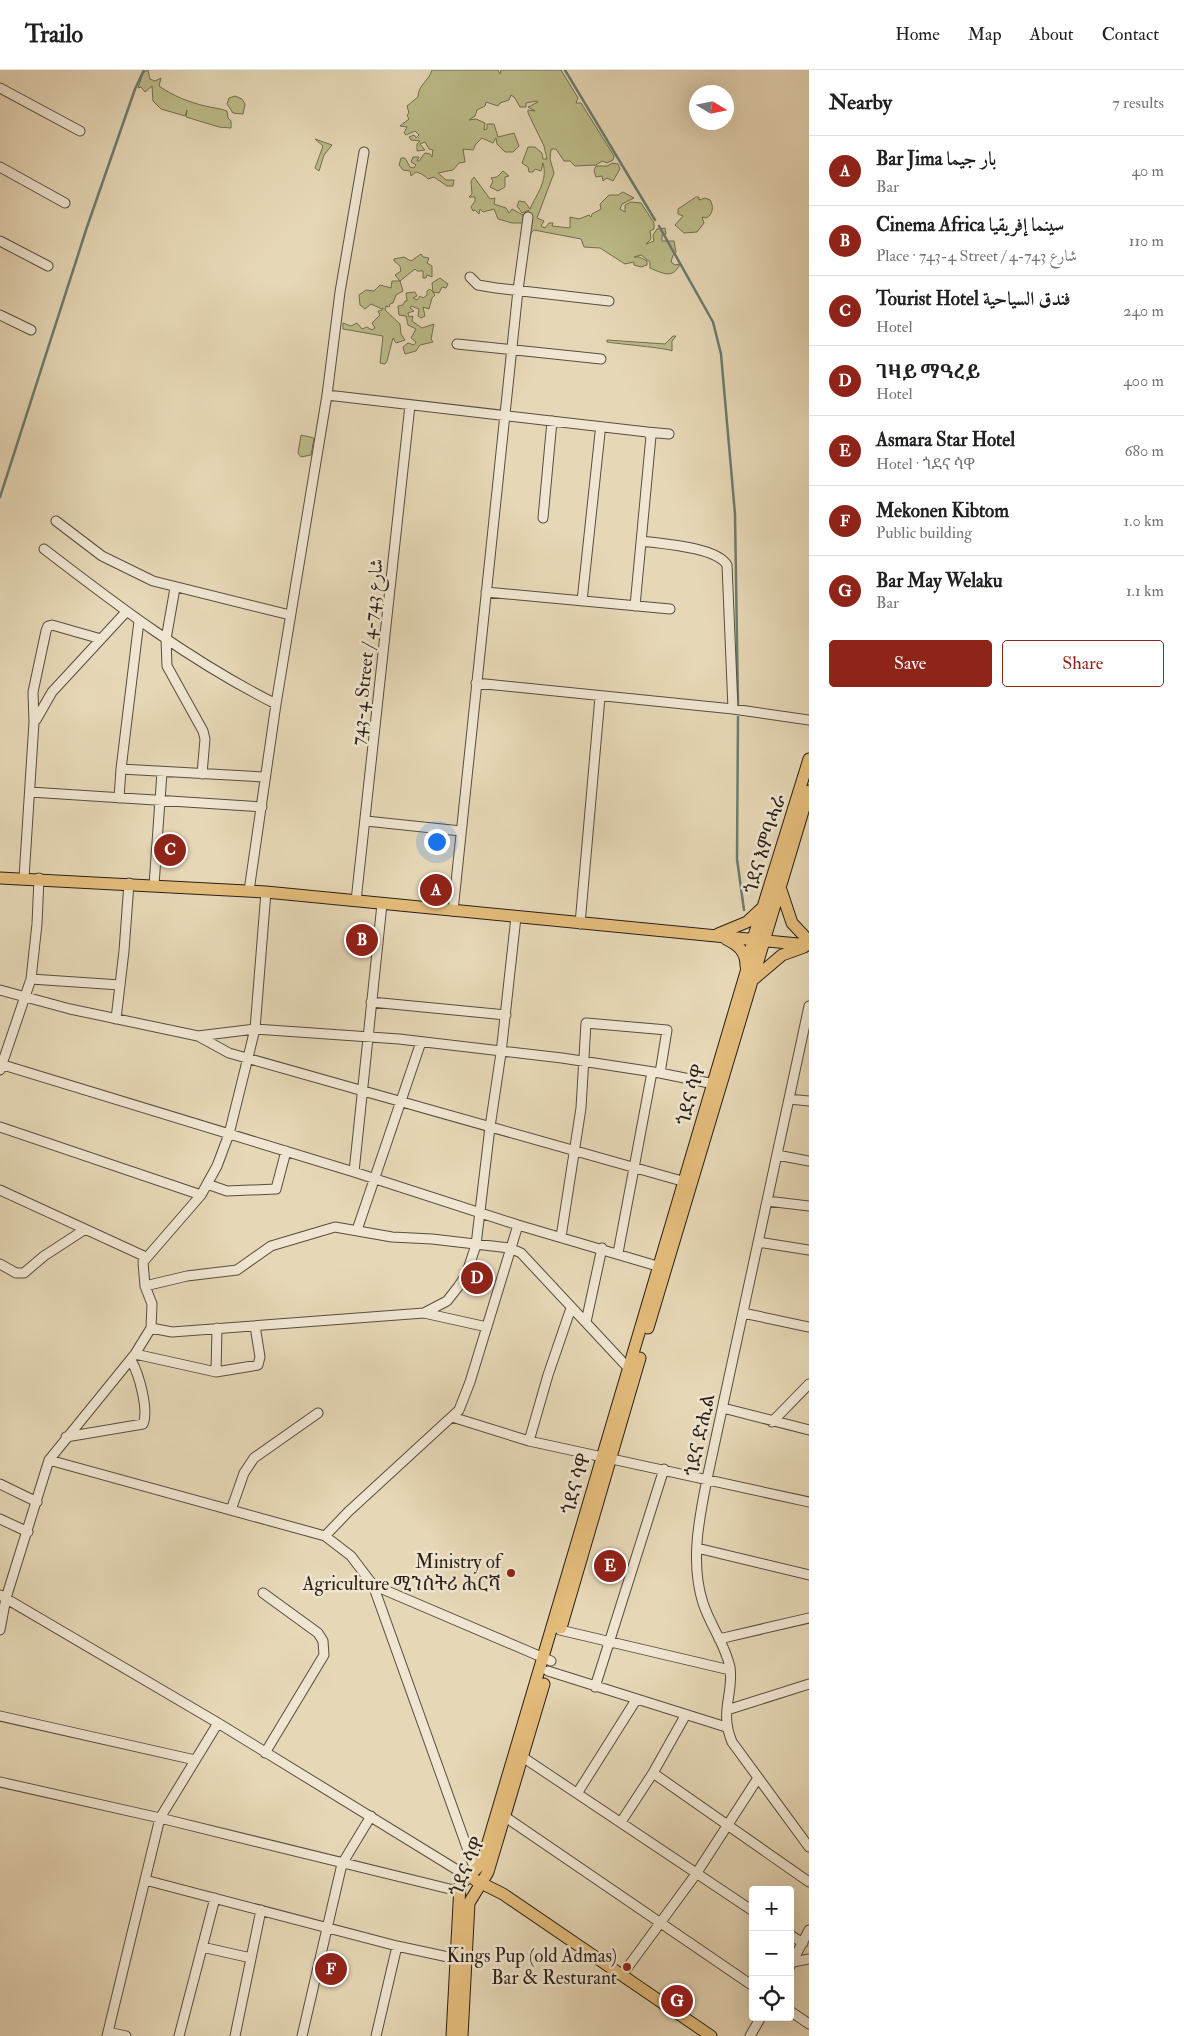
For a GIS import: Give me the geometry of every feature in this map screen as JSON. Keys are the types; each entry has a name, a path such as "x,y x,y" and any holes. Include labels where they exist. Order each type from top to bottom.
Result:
{"main road":[{"name":"ጎደና እምባሓራ","path":"759,940 764,904 809,759"},
{"name":"ጎደና እምባሓራ","path":"759,940 780,887 809,791"},
{"path":"0,878 39,878 266,892 809,946"},
{"path":"780,887 785,908 792,924 809,942"},
{"path":"717,936 747,922 764,904"},
{"path":"717,936 739,946 746,958 749,976 782,955 809,946"},
{"name":"ጎደና ሳዋ","path":"548,1664 606,1458 759,940"},
{"name":"ጎደና ሳዋ","path":"452,2036 460,1960 469,1903 488,1872 501,1814 560,1630 606,1458"},
{"name":"ጎደና ሳዋ","path":"462,2036 458,1891 484,1856 501,1814"},
{"path":"471,1873 481,1882 503,1894 711,2036"}],"street":[{"path":"0,88 80,131"},
{"path":"249,891 276,704 327,395 340,292 364,152"},
{"path":"0,167 65,203"},
{"path":"453,911 511,351 528,217"},
{"path":"0,241 48,266"},
{"path":"470,276 478,284 609,301"},
{"path":"0,315 31,330"},
{"path":"457,344 601,359"},
{"path":"327,395 669,434"},
{"name":"743-4 Street / شارع 743-4","path":"356,901 410,405"},
{"path":"543,518 552,421"},
{"path":"635,606 651,436 648,432"},
{"path":"582,601 600,433"},
{"path":"56,521 102,556 120,566 175,588 290,615"},
{"path":"642,542 693,549 719,557 727,565 733,709"},
{"path":"44,550 126,612 166,639 222,675 276,704"},
{"path":"175,588 166,639 167,666 203,731 205,739 202,774"},
{"path":"486,592 670,609"},
{"path":"34,722 52,692 126,612"},
{"path":"119,798 139,620"},
{"path":"24,878 35,679 48,626 52,625 101,639"},
{"path":"476,683 733,709 809,720"},
{"path":"580,924 600,697"},
{"path":"121,769 265,777"},
{"path":"154,885 162,772"},
{"path":"30,792 262,807"},
{"path":"366,821 461,831"},
{"path":"39,878 38,924 31,979 1,1066 374,1178 518,1225 662,1267"},
{"path":"116,1019 129,883"},
{"path":"0,1630 3,1597 28,1532 49,1460 133,1357 150,1328 152,1304 145,1286 143,1269 146,1257 201,1195 230,1134 250,1059 255,1029 266,892"},
{"path":"354,1172 382,904"},
{"path":"424,1313 447,1301 466,1275 476,1245 482,1213 490,1128 502,1052 516,917"},
{"path":"31,979 120,986"},
{"path":"0,990 116,1019 198,1036 229,1053 490,1128 633,1166 687,1183"},
{"path":"372,1002 506,1015"},
{"name":"ጎደና ድሒል","path":"726,1727 730,1670 703,1601 698,1576 697,1548 699,1521 809,1006"},
{"path":"561,1237 575,1151 586,1062 586,1022 664,1029 668,1033 656,1072 633,1166 618,1253"},
{"path":"198,1036 255,1029 367,1037 586,1062 656,1072 717,1084"},
{"path":"358,1230 421,1042"},
{"path":"789,1099 809,1101"},
{"path":"0,1127 201,1195"},
{"path":"207,1184 227,1191 276,1189 286,1151"},
{"path":"777,1155 809,1161"},
{"path":"0,1190 146,1257"},
{"path":"767,1201 809,1206"},
{"path":"325,1536 348,1512 452,1417 464,1402 518,1225"},
{"path":"145,1286 178,1278 237,1270 271,1246 328,1228 358,1230 392,1237 432,1239 510,1248 521,1253 632,1372"},
{"path":"0,1264 16,1273 24,1273 44,1256 84,1230"},
{"path":"758,1242 809,1250"},
{"path":"586,1322 602,1248"},
{"path":"529,1441 548,1375 571,1308"},
{"path":"150,1328 172,1332 424,1313 487,1327"},
{"path":"743,1313 809,1327"},
{"path":"133,1357 216,1372 258,1365 260,1357 255,1326"},
{"path":"216,1372 217,1328"},
{"path":"66,1437 144,1424 146,1419 133,1357"},
{"path":"772,1422 809,1384"},
{"path":"722,1408 809,1430"},
{"path":"231,1510 244,1472 254,1458 318,1413"},
{"path":"452,1417 529,1441 809,1502"},
{"path":"49,1460 325,1536 351,1556 373,1585 471,1873"},
{"path":"595,1687 664,1469"},
{"path":"0,1484 37,1502"},
{"path":"0,1519 28,1532"},
{"path":"697,1548 809,1575"},
{"path":"373,1585 595,1687 726,1727 732,1742 809,1847"},
{"path":"263,1593 318,1633 324,1647 324,1655 265,1753"},
{"path":"3,1597 218,1723 371,1816 471,1873"},
{"path":"719,1639 809,1618"},
{"path":"560,1630 608,1643 730,1670"},
{"path":"727,1710 809,1684"},
{"path":"578,1792 636,1700"},
{"path":"0,1716 195,1760"},
{"path":"621,1822 653,1773 685,1716"},
{"path":"126,2036 108,2034 160,1818 218,1723"},
{"path":"519,1755 578,1792 749,1908"},
{"path":"653,1773 729,1824 809,1882"},
{"path":"622,1975 696,1874 758,1778"},
{"path":"0,1782 160,1818 458,1891"},
{"path":"501,1814 660,1925 749,1983"},
{"path":"302,2036 342,1864 371,1816"},
{"path":"145,1880 397,1946 460,1960"},
{"path":"179,2036 215,1898"},
{"path":"235,2036 261,1910"},
{"path":"794,1960 809,1930"},
{"path":"794,1937 803,1943"},
{"path":"376,2036 397,1946"},
{"path":"202,1947 251,1958"},
{"path":"794,1963 809,1959"},
{"path":"794,2014 809,2024"},
{"path":"750,2036 759,2021"}],"green space":[{"path":"148,70 150,79 155,81 161,78 159,86 170,93 193,103 227,111 228,118 231,121 231,128 219,127 186,117 187,110 185,116 161,109 153,101 152,86 145,92 141,87 138,88 143,73"},
{"path":"432,70 498,70 500,74 501,70 561,70 578,98 576,103 581,103 614,156 613,160 607,163 602,161 596,165 575,166 570,161 564,161 556,149 551,149 550,159 554,173 537,218 544,221 541,226 545,228 549,223 553,223 552,226 570,228 570,217 579,219 589,215 591,217 592,214 601,209 600,204 609,195 618,195 623,192 634,198 622,204 620,209 625,212 625,205 631,202 641,203 654,223 654,229 650,231 651,239 646,244 654,241 653,235 657,229 665,228 666,234 662,235 662,241 674,241 676,252 671,262 675,265 680,264 677,269 668,274 660,272 650,268 650,262 641,255 634,257 647,261 647,265 641,267 634,265 634,262 625,264 600,248 584,247 581,239 534,230 531,233 529,243 527,213 529,210 522,213 517,206 519,201 525,202 530,209 541,187 544,176 543,163 541,171 535,169 533,172 529,172 528,167 522,163 528,147 535,147 542,153 543,159 547,159 544,146 528,113 528,110 535,111 528,107 537,101 526,103 526,107 520,107 511,95 509,100 500,103 498,106 486,102 485,106 477,110 475,116 469,120 476,119 485,123 484,130 487,129 487,124 494,124 498,137 514,133 519,146 513,152 505,152 497,144 496,138 493,143 482,138 473,150 463,149 465,162 459,163 453,170 438,173 446,180 454,180 453,186 447,186 434,177 428,179 416,172 411,176 410,171 403,170 399,165 401,158 405,158 410,167 414,168 416,165 411,162 413,157 419,157 417,161 419,161 425,153 430,154 432,157 433,150 429,149 425,142 420,144 425,150 417,151 417,144 420,141 411,140 409,137 414,135 416,138 419,135 415,131 406,135 404,133 407,127 400,126 409,119 407,106 418,97 420,89"},
{"path":"235,96 242,99 245,104 243,114 233,113 227,104 229,98"},
{"path":"315,139 332,145 324,155 319,171 315,168 323,146"},
{"path":"613,163 618,164 620,169 613,181 607,178 603,181 602,176 596,177 594,171 596,166 607,166"},
{"path":"503,171 509,176 505,177 505,187 498,191 490,187 493,181 491,178 497,177"},
{"path":"474,177 490,199 495,198 494,204 506,208 509,213 512,209 523,215 523,223 512,223 498,219 494,209 483,212 480,209 479,214 475,210 473,211 471,207 475,197 469,197 472,194 471,181"},
{"path":"699,197 699,200 705,198 710,200 712,205 711,213 706,218 702,217 704,223 697,232 684,233 675,225 683,216 678,214 678,209"},
{"path":"421,254 423,257 429,258 427,263 432,266 432,277 427,275 426,278 423,278 423,271 415,269 400,281 395,275 401,271 400,266 394,259 404,257 411,261"},
{"path":"440,278 448,284 446,288 442,287 439,293 433,292 432,283"},
{"path":"392,281 400,281 403,291 396,295 393,303 389,307 386,306 385,310 400,324 401,334 405,340 396,343 393,338 387,361 385,364 380,363 383,336 343,329 343,323 351,326 357,323 362,329 367,327 372,330 375,328 372,323 380,315 378,311 383,308 371,304 365,309 360,305 359,295 366,290 374,291 380,285 391,288"},
{"path":"430,289 435,295 432,298 429,309 423,307 425,316 421,318 418,316 419,309 411,306 410,308 414,311 408,313 409,317 413,316 412,321 422,328 434,324 431,339 433,342 420,345 416,351 405,354 403,347 408,343 414,345 416,342 411,338 416,329 408,325 406,316 399,315 398,306 403,305 407,301 406,293 415,292 417,296 413,298 417,300 420,296 423,298 427,295 427,291"},
{"path":"673,336 676,336 672,341 672,351 607,342 607,340 665,344"},
{"path":"301,435 314,438 311,455 301,457 298,453"}],"waterway":[{"path":"0,497 87,227 135,89 144,70"},
{"path":"565,70 655,220"},
{"path":"659,226 713,322 721,354 735,514 738,704"},
{"path":"738,717 737,859 744,910"}],"place":[{"name":"Tourist Hotel فندق السياحية","path":"170,850"},
{"name":"Bar Jima بار جيما","path":"436,890"},
{"name":"Cinema Africa سينما إفريقيا","path":"362,940"},
{"name":"ገዛይ ማዓረይ","path":"477,1278"},
{"name":"Asmara Star Hotel","path":"610,1566"},
{"name":"Ministry of Agriculture ሚንስትሪ ሕርሻ","path":"511,1573"},
{"name":"Kings Pup (old Admas) Bar & Resturant","path":"627,1967"},
{"name":"Mekonen Kibtom","path":"331,1969"},
{"name":"Bar May Welaku","path":"677,2001"}]}
